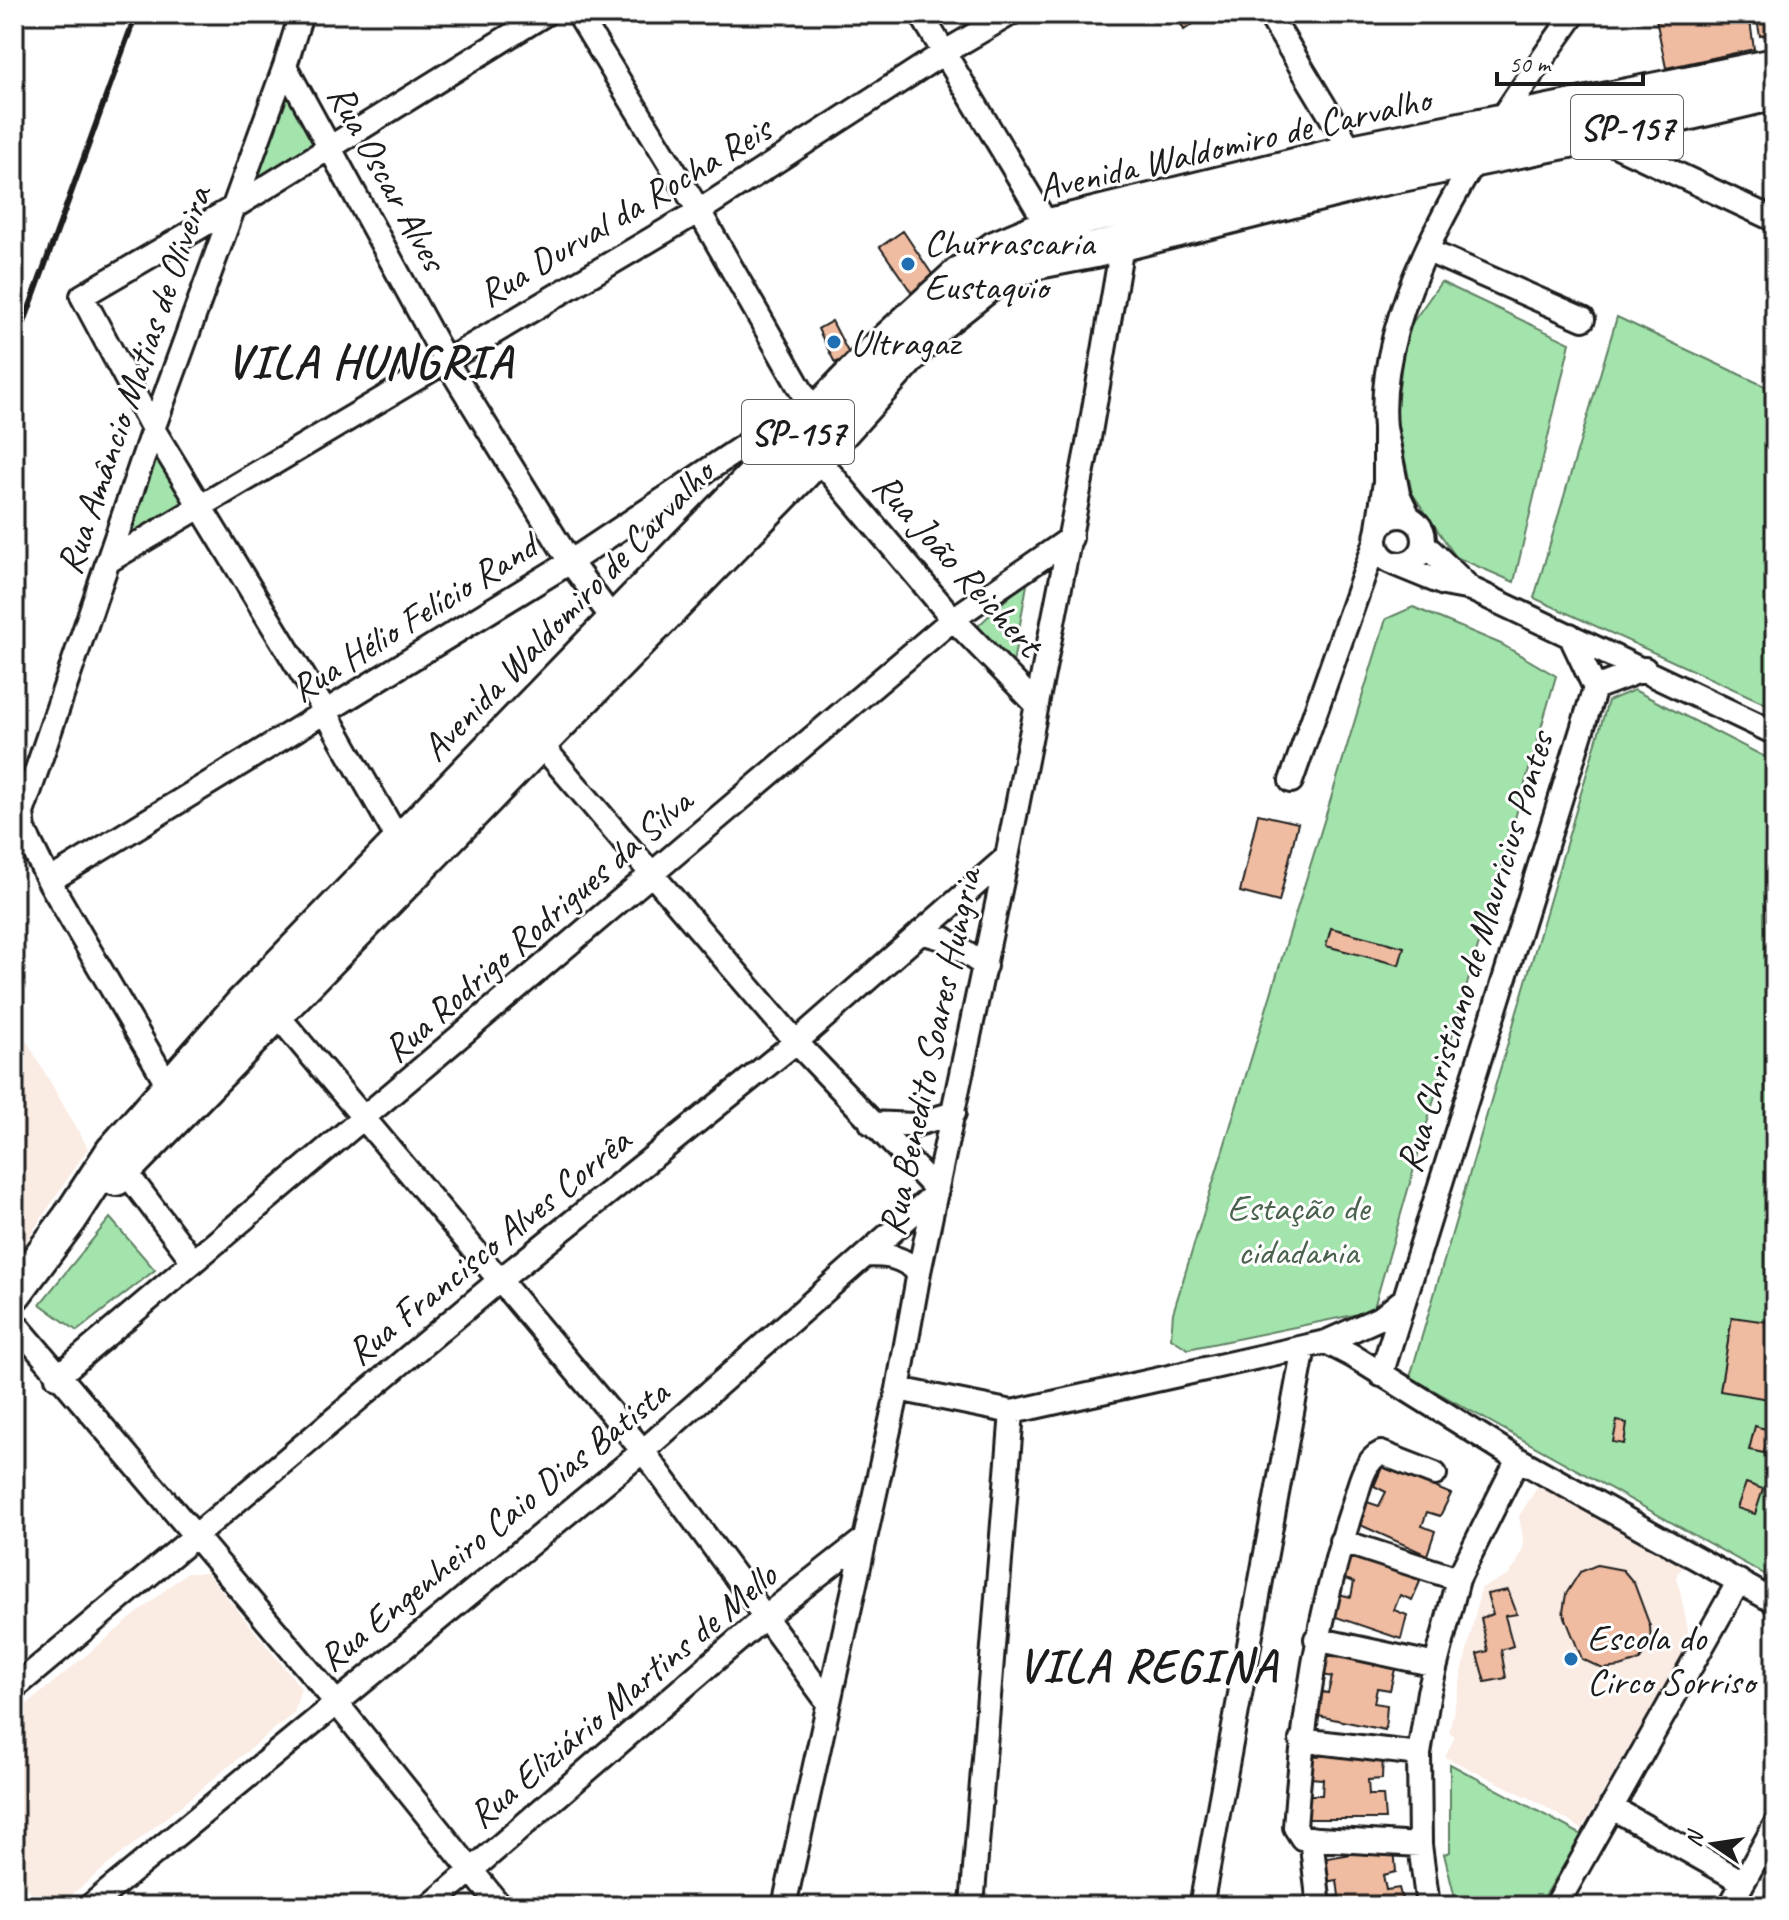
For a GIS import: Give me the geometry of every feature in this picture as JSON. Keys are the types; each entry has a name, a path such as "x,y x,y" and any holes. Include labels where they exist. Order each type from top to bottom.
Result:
{"main road":[{"name":"Avenida Waldomiro de Carvalho","path":"14,1293 70,1218 113,1152 176,1099 624,634 814,430 875,352 959,275 995,249 1056,240 1124,243 1360,166 1495,126 1775,66"},
{"name":"Avenida Waldomiro de Carvalho","path":"1056,240 1123,209 1360,166 1478,156 1594,135 1775,92"},
{"name":"Avenida Waldomiro de Carvalho","path":"70,1218 125,1171 176,1099"}],"street":[{"name":"Rua Amâncio Matias de Oliveira","path":"176,1099 49,881 24,830 22,813 153,429 301,14"},
{"path":"408,856 326,713 153,429 82,296 231,209 545,14"},
{"name":"Rua João Reichert","path":"578,14 699,211 814,430 953,619 1037,705"},
{"path":"921,14 1056,240"},
{"name":"Rua Durval da Rocha Reis","path":"107,562 699,211 945,52 1010,14"},
{"path":"1269,14 1360,166"},
{"path":"1291,781 1377,538 1385,482 1384,370 1395,327 1428,251 1495,126 1574,14"},
{"name":"Rua Oscar Alves","path":"285,66 332,146 446,361 570,562 624,634"},
{"path":"1573,109 1594,135 1775,220"},
{"name":"Rua Benedito Soares Hungria","path":"781,1902 898,1389 919,1272 985,966 1071,538 1124,243 1123,209"},
{"path":"1428,251 1583,319"},
{"path":"1385,428 1398,494 1409,517 1422,528 1424,544 1416,559 1394,564"},
{"name":"Rua Hélio Felício Rand","path":"49,881 570,562 814,430"},
{"path":"1377,538 1392,517 1409,517"},
{"name":"Rua Rodrigo Rodrigues da Silva","path":"57,1377 367,1118 651,873 953,619 1071,538"},
{"path":"1377,538 1382,555 1394,564 1444,584 1471,589 1775,733"},
{"path":"1424,544 1471,589"},
{"path":"1570,635 1595,688 1645,669"},
{"name":"Rua Christiano de Mauricius Pontes","path":"1381,1375 1595,688"},
{"path":"530,731 796,1042 936,1192"},
{"name":"Rua Francisco Alves Corrêa","path":"14,1688 500,1280 796,1042 1007,857"},
{"path":"921,932 945,939 985,966"},
{"path":"266,1003 367,1118 643,1451 827,1701"},
{"path":"871,1123 914,1125 954,1113"},
{"path":"125,1171 193,1261"},
{"name":"Rua Engenheiro Caio Dias Batista","path":"90,1906 335,1701 643,1451 936,1192"},
{"path":"866,1255 892,1255 919,1272"},
{"path":"898,1389 1012,1412 1315,1345 1382,1317 1403,1300"},
{"path":"14,1322 193,1538 335,1701 500,1906"},
{"path":"1315,1345 1381,1375 1518,1459 1775,1602"},
{"path":"1201,1906 1315,1345"},
{"path":"972,1906 1012,1412"},
{"path":"1420,1845 1302,1838 1295,1827 1301,1740 1316,1639 1341,1541 1372,1457 1381,1453 1435,1474"},
{"path":"1428,1906 1420,1845 1419,1754 1436,1665 1458,1579 1518,1459"},
{"name":"Rua Eliziário Martins de Mello","path":"430,1906 766,1616 863,1540"},
{"path":"1341,1541 1458,1579"},
{"path":"1556,1906 1739,1581"},
{"path":"1316,1639 1436,1665"},
{"path":"1301,1740 1419,1754"},
{"path":"1611,1807 1743,1882"},
{"path":"1730,1906 1775,1825"},
{"path":"1311,1838 1319,1906"}],"shaded area":[{"path":"14,1019 88,1148 15,1258 14,1257"},
{"name":"Escola do Circo Sorriso","path":"1539,1485 1683,1565 1677,1577 1690,1640 1582,1829 1532,1799 1445,1757 1455,1736 1449,1732 1481,1588 1508,1576 1517,1563 1524,1546 1519,1516"},
{"path":"186,1573 207,1573 301,1688 294,1713 65,1900 46,1902 33,1896 14,1869 14,1715"}],"green space":[{"path":"286,73 329,145 236,202"},
{"path":"1441,282 1570,343 1514,582 1456,557 1412,493 1396,416 1405,333"},
{"path":"1617,317 1775,391 1775,708 1534,598"},
{"path":"153,438 196,506 115,554"},
{"path":"1028,579 1012,669 978,626"},
{"name":"Estação de cidadania","path":"1413,607 1501,644 1556,676 1373,1311 1188,1349 1171,1338 1173,1313 1386,619"},
{"path":"1634,690 1775,762 1775,1580 1410,1377 1608,701"},
{"path":"110,1218 155,1270 77,1331 40,1304"},
{"path":"1450,1764 1582,1835 1539,1906 1457,1906 1444,1854 1450,1852"}],"building":[{"path":"1176,14 1208,14 1184,30"},
{"path":"1655,14 1749,14 1754,49 1666,68"},
{"path":"1756,14 1775,14 1775,33 1760,36"},
{"name":"Churrascaria Eustaquio","path":"903,231 936,280 914,296 880,247"},
{"name":"Ultragaz","path":"832,321 850,356 835,363 818,329"},
{"path":"1258,814 1298,823 1279,902 1240,892"},
{"path":"1331,928 1404,947 1399,965 1326,946"},
{"path":"1732,1317 1775,1323 1775,1400 1720,1391"},
{"path":"1617,1421 1627,1423 1624,1444 1613,1442"},
{"path":"1755,1426 1769,1430 1764,1453 1749,1450"},
{"path":"1383,1465 1451,1494 1440,1516 1427,1512 1422,1526 1435,1531 1427,1555 1356,1523 1367,1502 1379,1506 1386,1492 1374,1486"},
{"path":"1746,1483 1763,1489 1755,1514 1737,1508"},
{"path":"1348,1554 1422,1577 1412,1600 1400,1595 1394,1610 1407,1615 1401,1639 1330,1615 1338,1594 1351,1597 1354,1582 1342,1578"},
{"path":"1597,1565 1623,1570 1634,1583 1650,1626 1651,1643 1639,1661 1603,1669 1582,1659 1563,1612 1566,1594 1580,1572"},
{"path":"1508,1590 1517,1614 1505,1616 1513,1646 1501,1650 1506,1678 1485,1682 1477,1654 1488,1651 1481,1618 1493,1614 1487,1594"},
{"path":"1324,1652 1396,1665 1390,1690 1377,1688 1374,1703 1387,1705 1385,1730 1309,1714 1315,1691 1328,1693 1332,1677 1319,1674"},
{"path":"1383,1754 1382,1779 1368,1780 1369,1795 1383,1795 1385,1819 1307,1819 1309,1795 1322,1795 1323,1779 1309,1778 1309,1756"},
{"path":"1394,1847 1396,1872 1383,1875 1386,1890 1399,1888 1404,1906 1327,1906 1326,1898 1339,1896 1337,1880 1324,1882 1321,1859"}],"railway":[{"path":"14,350 136,14"}],"place":[{"name":"Churrascaria Eustaquio","path":"908,264"},
{"name":"Ultragaz","path":"834,342"},
{"name":"Escola do Circo Sorriso","path":"1571,1659"}],"district":[{"name":"VILA HUNGRIA","path":"370,361"},
{"name":"VILA REGINA","path":"1148,1665"}]}
